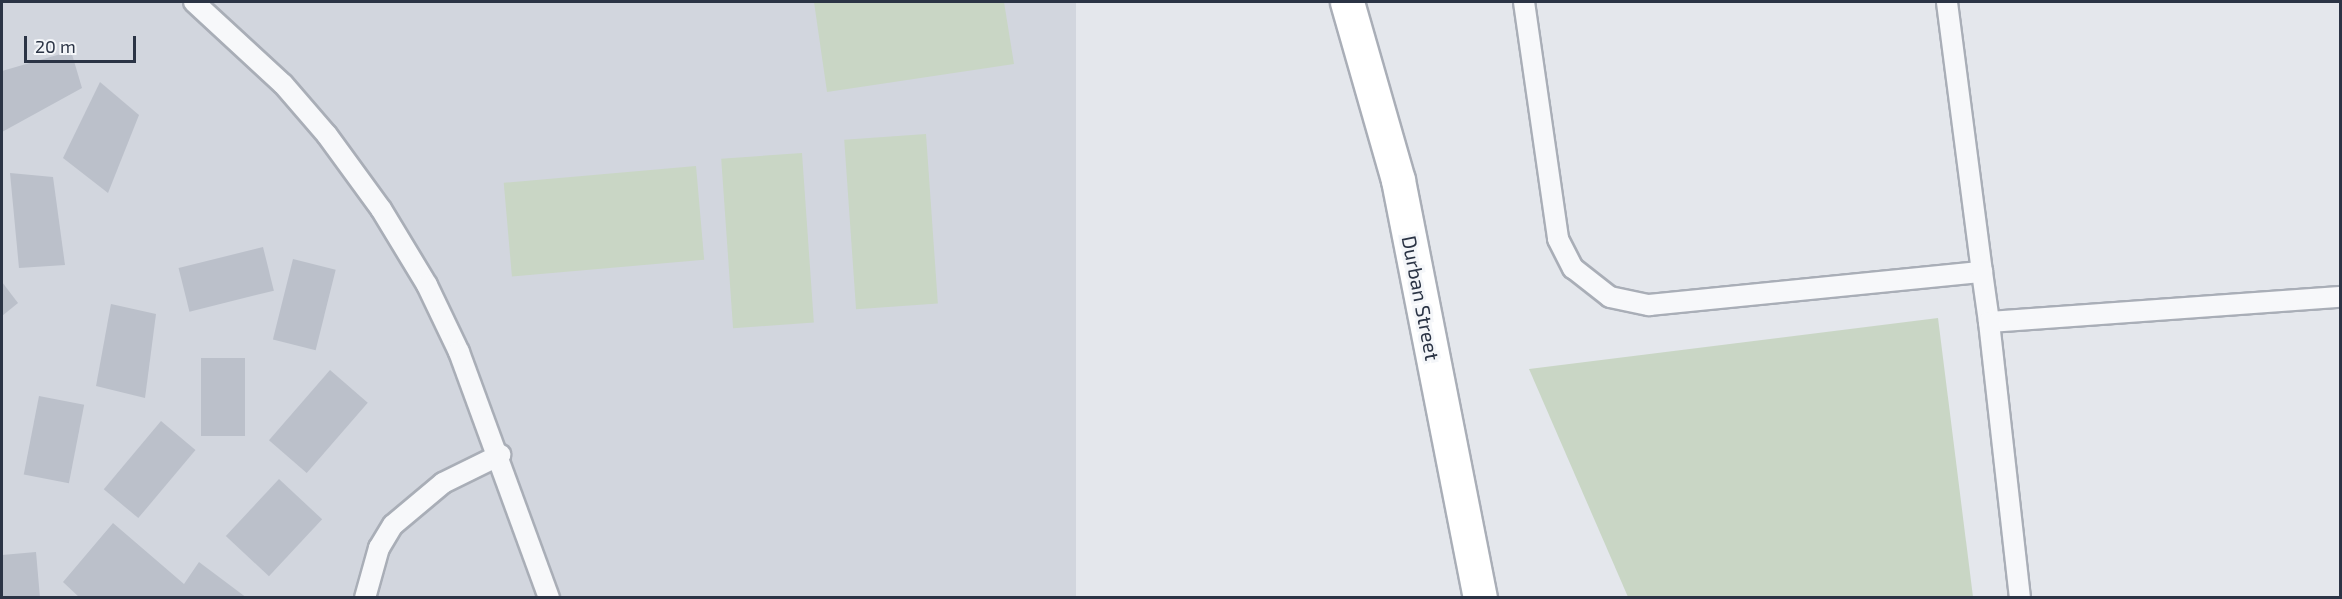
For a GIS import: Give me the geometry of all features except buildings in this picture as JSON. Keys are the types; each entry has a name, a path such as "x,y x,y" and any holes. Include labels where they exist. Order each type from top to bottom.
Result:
{"main road":[{"name":"Durban Street","path":"1347,2 1398,180 1480,597"}],"lane":[{"path":"194,2 283,84 327,135 381,209 427,285 459,352 500,456 549,597"},
{"path":"1524,2 1558,239 1573,268 1610,297 1648,305 1982,272"},
{"path":"1947,2 1989,322 2020,597"},
{"path":"1989,322 2340,297"},
{"path":"365,597 379,548 393,525 443,483 500,456"}],"shaded area":[{"path":"2,2 1076,2 1076,597 2,597"}],"green space":[{"path":"814,2 1004,2 1014,64 827,92"},
{"path":"926,134 938,304 856,309 844,140"},
{"path":"802,153 814,323 733,328 721,159"},
{"path":"696,166 704,260 512,276 504,183"},
{"path":"1938,318 1973,597 1628,597 1529,369"}]}
